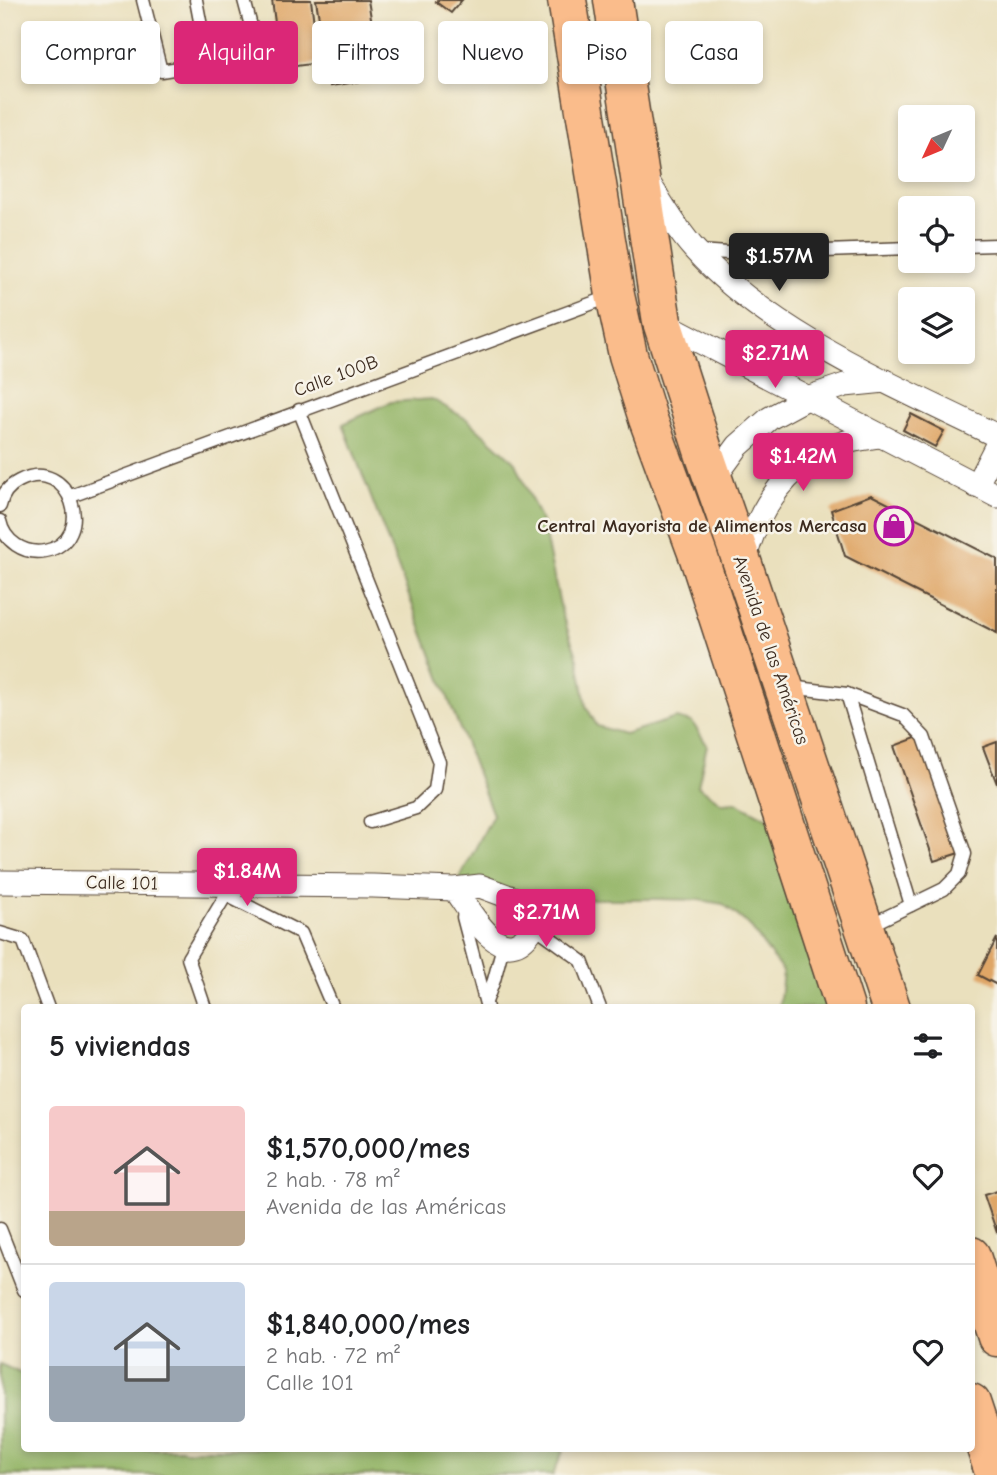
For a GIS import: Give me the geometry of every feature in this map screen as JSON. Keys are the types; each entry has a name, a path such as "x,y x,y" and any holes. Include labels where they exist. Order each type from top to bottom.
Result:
{"highway":[{"name":"Avenida de las Américas","path":"568,0 615,295 628,355 648,419 699,558 844,1004"},
{"name":"Avenida de las Américas","path":"614,0 662,322 890,1004"},
{"path":"615,295 662,322"},
{"path":"699,558 698,531 702,505 713,480"},
{"path":"975,1268 997,1337"},
{"path":"975,1415 995,1475"}],"street":[{"path":"637,164 695,250 751,301 802,334 885,381 997,436"},
{"path":"662,322 987,491 997,445"},
{"path":"713,480 738,446 770,418 807,398 845,385 885,381"},
{"path":"743,565 751,532 767,502 789,476 815,456 846,442 879,436"},
{"name":"Calle 101","path":"0,882 103,882 225,890 373,886 454,889 480,886 515,899 534,926"},
{"path":"454,889 491,938 503,946 516,945 527,939 534,926"}],"lane":[{"path":"143,0 161,71 208,63 196,0"},
{"path":"244,0 250,21"},
{"path":"975,246 997,245"},
{"path":"695,250 742,254 898,248"},
{"name":"Calle 100B","path":"71,496 615,295"},
{"path":"299,410 439,762 435,790 416,808 370,822"},
{"path":"0,506 1,498 11,484 27,477 43,476 59,483 71,496 75,513 72,530 61,543 46,551 28,551 12,543 1,529 0,521"},
{"path":"783,686 846,694 903,715 924,737 965,853 959,874 944,889 864,927"},
{"path":"846,694 911,905"},
{"path":"204,1004 188,958 225,890 301,933 331,1004"},
{"path":"463,917 486,1004"},
{"path":"534,926 582,961 598,1004"},
{"path":"0,933 23,940 47,1004"},
{"path":"486,1004 503,946"},
{"path":"0,1229 21,1282"}],"green space":[{"path":"432,399 468,420 516,463 543,526 562,614 578,659 586,706 597,726 624,734 676,718 692,722 707,745 698,786 722,803 736,802 789,830 844,1004 779,1004 783,972 749,925 723,904 699,900 658,899 515,899 454,889 493,815 343,424 391,402"},
{"path":"0,1364 21,1374 21,1452 563,1452 553,1475 0,1475"}],"building":[{"path":"272,0 311,0 314,21 312,64 298,66 298,21 275,21"},
{"path":"316,0 368,0 372,21 319,21"},
{"path":"462,0 451,13 436,2"},
{"path":"911,414 944,431 935,447 903,430"},
{"path":"871,495 997,559 997,633 845,556 831,510"},
{"path":"921,736 962,852 934,861 894,746"},
{"path":"997,742 997,784 983,747"},
{"path":"997,938 997,985 978,975"},
{"path":"997,1191 997,1233 984,1195"}],"place":[{"name":"Central Mayorista de Alimentos Mercasa","path":"894,526"}]}
